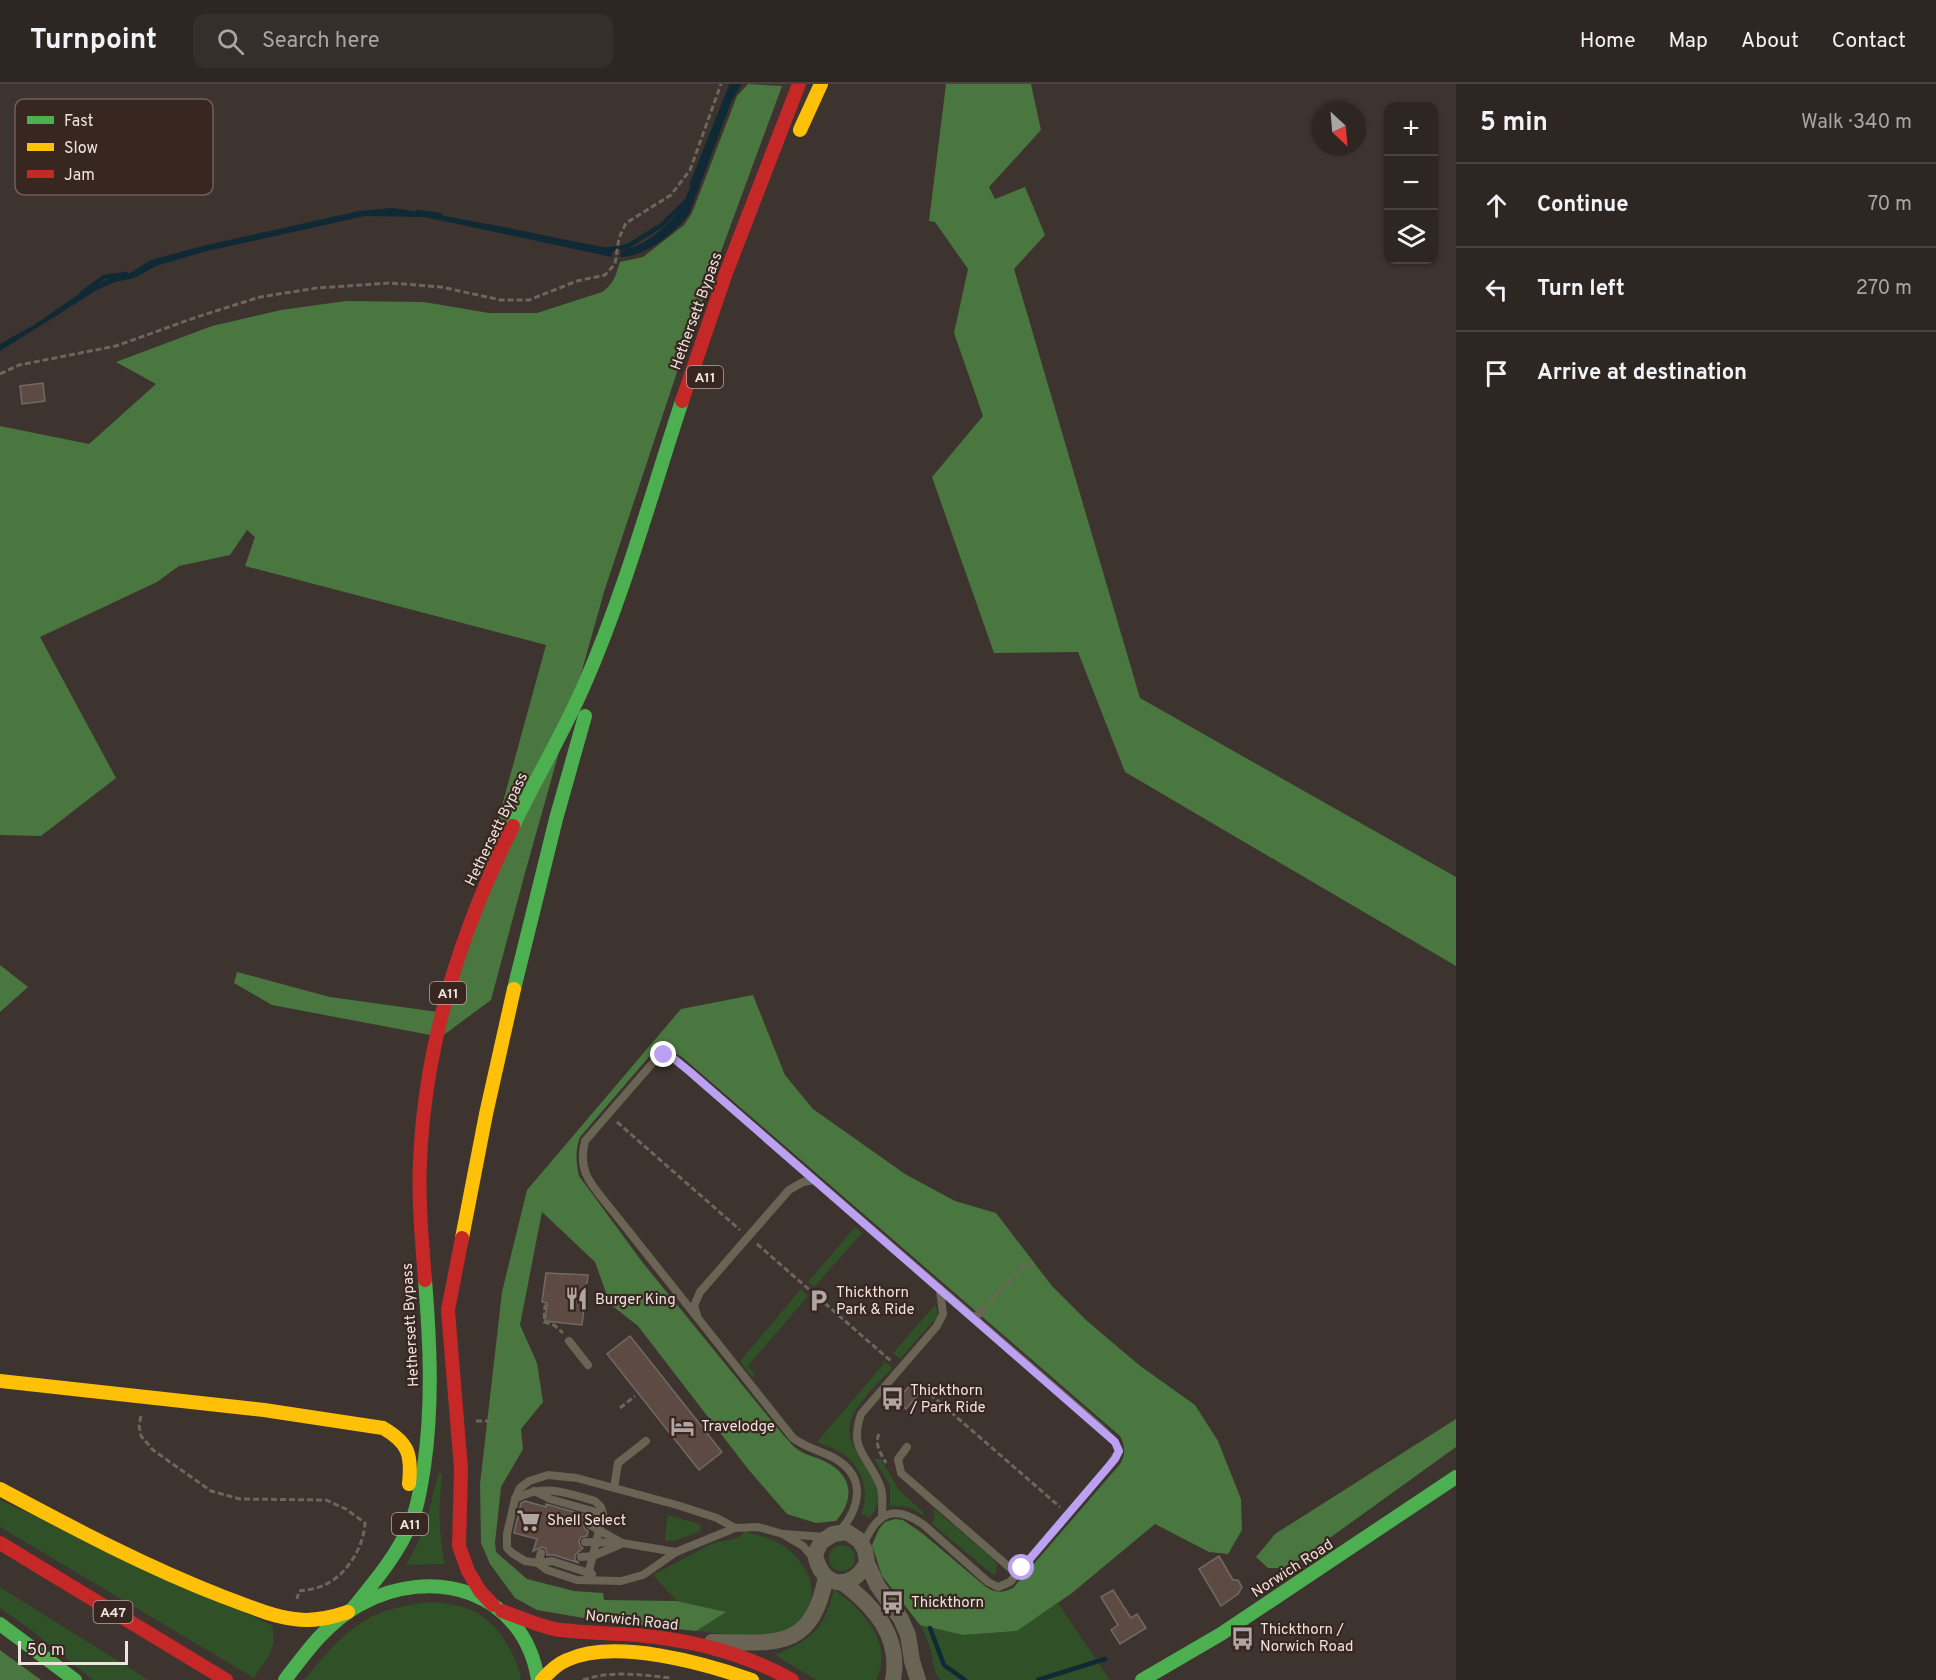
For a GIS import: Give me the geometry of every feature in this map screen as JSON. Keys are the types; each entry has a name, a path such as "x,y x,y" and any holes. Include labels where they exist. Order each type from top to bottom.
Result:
{"main road":[{"name":"Hethersett Bypass","path":"351,1610 398,1547 413,1518 427,1454 430,1425 430,1364 420,1193 421,1148 432,1058 443,1007 464,940 491,872 560,736 591,669 621,594 687,382 799,84"},
{"path":"794,144 821,84"},
{"name":"Hethersett Bypass","path":"540,1680 532,1652 520,1631 480,1591 468,1571 459,1546 461,1469 448,1310 486,1114 556,819 597,674 639,568 706,373"},
{"path":"0,1381 296,1414 383,1428 396,1435 409,1450 411,1464 408,1491 382,1569"},
{"name":"Norwich Road","path":"1142,1680 1221,1634 1456,1477"},
{"path":"0,1489 152,1567 229,1599 291,1619 323,1620 351,1610"},
{"name":"A47","path":"0,1543 226,1680"},
{"name":"Norwich Road","path":"351,1610 396,1591 415,1586 434,1585 462,1590 497,1608 542,1626 687,1642 756,1662 792,1680"},
{"path":"285,1680 328,1628 351,1610"},
{"path":"0,1624 75,1680"},
{"path":"540,1680 568,1659 584,1654 614,1652 696,1662 752,1680"}],"street":[{"path":"867,1563 856,1577 842,1582 833,1581 822,1574 815,1554 817,1548 833,1535 854,1535 863,1546 867,1563 877,1585 901,1619 909,1635 912,1661 918,1680"},
{"path":"687,1642 780,1641 802,1628 812,1618 818,1607 826,1577"},
{"path":"842,1582 856,1593 886,1629 894,1647 896,1666 893,1680"}],"lane":[{"path":"735,1528 717,1518 614,1488 577,1478 548,1475 529,1481 520,1488 515,1499 507,1534 507,1548 512,1554 525,1561 538,1563 552,1561 588,1576 621,1581 643,1575 676,1552 735,1528 758,1527 783,1534 833,1535 848,1522 856,1508 858,1495 850,1473 838,1460 801,1444 793,1438 610,1209 585,1173 582,1155 585,1141 656,1059 664,1055 673,1058 689,1071 1100,1427 1115,1442 1119,1451 1109,1466 1010,1582 998,1587 988,1582 914,1518 900,1513 882,1515"},
{"path":"698,1319 694,1306 700,1292 789,1190 803,1182 814,1180"},
{"path":"863,1546 870,1530 882,1515 880,1484 858,1446 855,1430 861,1414 937,1326 943,1314 940,1289"},
{"path":"974,1319 982,1310"},
{"path":"569,1341 588,1365"},
{"path":"614,1488 618,1462 646,1441"},
{"path":"907,1448 898,1460 901,1473 1017,1574"},
{"path":"515,1499 525,1493 544,1489 555,1490 595,1501 601,1507 603,1514 588,1576"},
{"path":"590,1525 622,1543"},
{"path":"783,1534 803,1546 816,1562"},
{"path":"585,1542 622,1543 676,1552"},
{"path":"580,1557 593,1556 622,1543"},
{"path":"538,1563 541,1553"}],"path":[{"path":"0,374 19,365 116,346 197,316 260,297 317,288 390,283 441,287 501,300 529,300 577,281 604,276 615,264 619,238 626,223 670,195 690,170 721,84"},
{"path":"619,1124 900,1368"},
{"path":"982,1310 1022,1267 1035,1263"},
{"path":"547,1306 544,1311 544,1322 554,1325 569,1341"},
{"path":"930,1394 1068,1514"},
{"path":"146,1396 139,1425 141,1436 153,1450 211,1491 240,1499 326,1500 346,1509 365,1523 360,1545 353,1559 330,1583 299,1592 291,1619"},
{"path":"620,1408 635,1396"},
{"path":"484,1421 491,1421"},
{"path":"584,1680 595,1676 621,1674 677,1679"}],"green space":[{"path":"748,84 782,86 681,360 604,592 491,1000 441,1037 272,1005 234,983 237,972 330,997 445,1013 546,645 245,566 255,537 247,530 230,555 179,566 157,582 40,637 116,778 41,836 0,835 0,426 89,444 156,384 116,362 212,326 281,310 346,301 424,302 489,313 537,313 602,292 612,282 620,262 643,257 684,225 692,213 737,96"},
{"path":"946,84 1031,84 1041,130 989,187 995,199 1025,187 1045,235 1014,269 1140,698 1456,877 1456,966 1125,772 1078,652 994,653 932,477 983,416 954,333 968,269 935,222 929,221"},
{"path":"0,965 28,987 0,1012"},
{"path":"753,995 785,1075 813,1109 905,1174 955,1201 996,1213 1052,1286 1086,1320 1139,1365 1195,1405 1218,1441 1241,1499 1242,1530 1228,1554 1209,1552 1155,1524 1072,1593 1017,1631 963,1635 920,1625 882,1576 872,1545 885,1522 895,1519 903,1520 922,1533 986,1587 996,1591 1009,1590 1120,1464 1124,1453 1122,1440 682,1057 665,1051 648,1058 580,1137 576,1156 579,1176 643,1263 784,1436 799,1451 824,1461 840,1473 848,1487 846,1504 836,1521 816,1523 787,1514 748,1469 638,1326 610,1304 595,1262 542,1212 520,1325 537,1363 543,1402 521,1429 523,1449 501,1487 496,1552 527,1579 574,1591 603,1593 604,1600 677,1601 726,1612 696,1631 595,1620 537,1610 515,1598 490,1564 481,1543 480,1484 502,1292 527,1190 681,1009"},
{"path":"855,1227 862,1233 814,1287 808,1282"},
{"path":"801,1289 808,1296 748,1366 755,1374 752,1377 740,1361"},
{"path":"935,1305 937,1317 900,1359 893,1353"},
{"path":"885,1362 892,1368 860,1403 853,1415 850,1427 855,1449 874,1480 877,1491 878,1502 870,1518 861,1514 865,1491 861,1476 853,1462 833,1448 817,1442"},
{"path":"1456,1419 1456,1447 1288,1568 1268,1568 1256,1557 1275,1534"},
{"path":"874,1459 881,1459 899,1490 923,1512 923,1516 908,1507 890,1506 890,1485"},
{"path":"439,1473 442,1474 440,1519 445,1564 406,1565 426,1522"},
{"path":"0,1500 272,1625 274,1641 267,1659 254,1678 0,1527"},
{"path":"932,1507 992,1558 997,1565 996,1574 992,1574 932,1524 935,1514"},
{"path":"667,1515 700,1524 699,1532 677,1540 665,1541"},
{"path":"744,1531 780,1544 798,1559 805,1568 812,1588 809,1608 789,1630 775,1635 741,1636 696,1631 725,1612 677,1601 653,1575 711,1544 740,1537"},
{"path":"842,1545 852,1548 855,1558 852,1568 842,1571 832,1568 829,1558 832,1548"},
{"path":"0,1587 149,1680 93,1680 0,1608"},
{"path":"834,1590 865,1617 879,1641 882,1653 881,1667 876,1680 816,1680 775,1655 799,1643 815,1631 821,1624"},
{"path":"428,1602 466,1608 486,1619 510,1649 521,1680 304,1680 336,1644 363,1622 386,1611"},
{"path":"1058,1603 1110,1680 941,1680 934,1669 929,1645 920,1625 963,1635 1017,1631"},
{"path":"0,1650 41,1680 0,1680"}],"water":[{"path":"734,84 742,84 732,100 689,214 659,243 639,253 620,257 621,250 646,241 662,229 681,209"},
{"path":"392,208 613,249 612,257 425,217 365,216 203,252 156,266 134,278 115,282 97,290 0,351 0,344 34,325 82,292 110,278 130,273 151,260 359,211"}],"building":[{"path":"43,383 45,401 22,404 20,386"},
{"path":"546,1273 588,1275 582,1325 545,1321 547,1303 542,1302"},
{"name":"Travelodge","path":"630,1336 722,1452 699,1470 607,1354"},
{"path":"912,1383 921,1391 906,1409 896,1401"},
{"path":"525,1501 546,1507 546,1504 592,1517 584,1522 584,1528 588,1531 587,1536 581,1537 579,1541 583,1548 575,1555 575,1560 579,1563 547,1555 546,1549 542,1547 533,1551 537,1539 514,1533 521,1503"},
{"path":"1219,1556 1233,1580 1238,1580 1242,1587 1238,1594 1221,1606 1199,1569"},
{"path":"1113,1590 1131,1618 1137,1614 1146,1628 1120,1644 1111,1630 1118,1625 1101,1597"}],"waterway":[{"path":"692,184 732,84"},
{"path":"606,250 628,246 662,225 686,201"},
{"path":"418,212 440,215"},
{"path":"82,293 104,277 126,274"},
{"path":"930,1628 944,1665 965,1680"},
{"path":"1038,1680 1105,1659"}],"traffic: fast":[{"path":"513,826 568,719 599,648 625,578 682,401"},
{"path":"514,989 556,819 585,716"},
{"path":"354,1607 401,1544 418,1500 427,1443 430,1396 425,1280"},
{"path":"1142,1680 1221,1634 1456,1477"},
{"path":"285,1680 318,1638 348,1612 387,1593 416,1587 444,1587 471,1594 495,1606 515,1625 529,1650 538,1680"},
{"path":"0,1624 75,1680"}],"traffic: slow":[{"path":"800,130 821,84"},
{"path":"462,1238 486,1114 514,989"},
{"path":"0,1381 264,1410 383,1428 398,1439 407,1451 410,1465 409,1484"},
{"path":"0,1489 138,1560 258,1610 301,1620 328,1618 348,1612"},
{"path":"542,1680 553,1668 567,1660 609,1651 660,1655 685,1660 752,1680"}],"traffic: jam":[{"path":"682,401 726,273 799,84"},
{"path":"425,1280 420,1161 429,1074 438,1031 462,947 494,865 513,826"},
{"path":"462,1238 448,1310 461,1469 459,1546 468,1571 480,1591 493,1605"},
{"path":"0,1543 226,1680"},
{"path":"502,1611 554,1629 637,1635 698,1644 755,1662 792,1680"}],"place":[{"name":"Burger King","path":"577,1299"},
{"name":"Thickthorn Park & Ride","path":"818,1301"},
{"name":"Thickthorn / Park Ride","path":"892,1399"},
{"name":"Travelodge","path":"683,1426"},
{"name":"Shell Select","path":"529,1520"},
{"name":"Thickthorn","path":"893,1602"},
{"name":"Thickthorn / Norwich Road","path":"1242,1638"}],"route":[{"path":"664,1055 673,1058 738,1113 1115,1442 1119,1451 1115,1459 1022,1568"}]}
